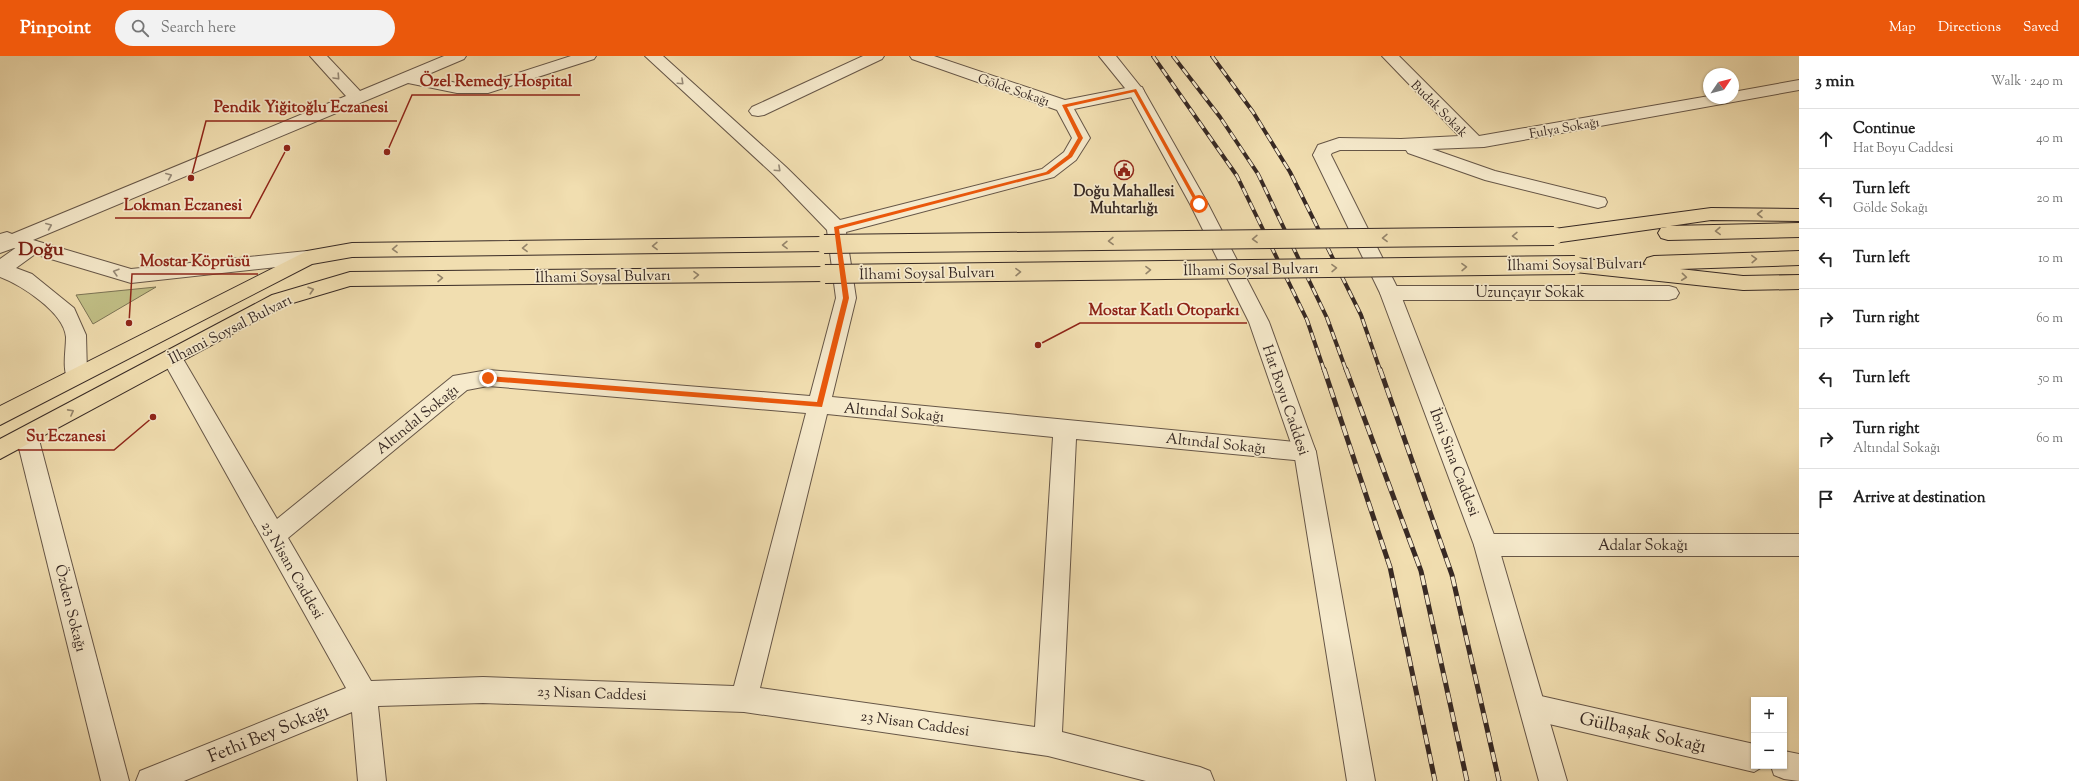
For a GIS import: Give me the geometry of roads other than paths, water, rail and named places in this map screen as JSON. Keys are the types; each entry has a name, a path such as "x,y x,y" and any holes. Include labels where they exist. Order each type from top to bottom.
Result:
{"main road":[{"path":"1554,236 1711,214 1799,215"},
{"name":"İlhami Soysal Bulvarı","path":"0,416 308,258 352,250 1554,236 1799,230"},
{"name":"İlhami Soysal Bulvarı","path":"0,450 279,300 350,279 1575,265 1799,258"},
{"path":"1575,265 1743,283 1799,282"}],"street":[{"path":"318,56 357,98"},
{"path":"4,241 458,56"},
{"path":"406,77 458,88 488,88 588,56"},
{"path":"652,56 780,171 836,228 846,298 820,405 744,698"},
{"path":"758,111 876,56"},
{"name":"Gölde Sokağı","path":"918,56 1064,106 1134,89"},
{"name":"Hat Boyu Caddesi","path":"1108,56 1134,89 1199,204 1259,322 1305,452 1361,781"},
{"name":"Budak Sokak","path":"1390,56 1475,142"},
{"path":"1739,95 1799,85"},
{"name":"Fulya Sokağı","path":"1322,155 1324,149 1339,144 1401,145 1475,142 1703,102"},
{"path":"836,228 1048,173 1070,156 1081,138 1064,106"},
{"name":"Fulya Sokağı","path":"1401,145 1491,176 1598,202"},
{"name":"İbni Sina Caddesi","path":"1322,155 1390,293 1486,545 1553,781"},
{"path":"4,241 31,247 131,276 308,258"},
{"path":"0,269 31,247"},
{"path":"0,269 25,279 67,313 76,335 76,374"},
{"name":"Uzunçayır Sokak","path":"1390,293 1669,293"},
{"name":"23 Nisan Caddesi","path":"172,358 364,694 483,690 744,698 1048,742 1200,781"},
{"name":"Altındal Sokağı","path":"273,536 461,382 488,378 820,405 1305,452"},
{"path":"1048,742 1065,428"},
{"name":"Özden Sokağı","path":"27,436 115,781"},
{"name":"Adalar Sokağı","path":"1486,545 1799,545"},
{"path":"364,694 372,781"},
{"name":"Fethi Bey Sokağı","path":"150,781 364,694"},
{"name":"Gülbaşak Sokağı","path":"1532,707 1751,757"},
{"path":"1787,766 1799,768"}],"railway":[{"path":"1153,56 1237,176 1307,320 1324,370"},
{"path":"1173,56 1220,117 1258,174 1327,318 1346,370"},
{"path":"1212,56 1253,112 1290,172 1361,315 1380,370"},
{"path":"1324,369 1390,567 1435,781"},
{"path":"1346,369 1421,571 1467,781"},
{"path":"1380,369 1452,575 1499,781"}],"place":[{"name":"Lokman Eczanesi","path":"287,148"},
{"name":"Özel Remedy Hospital","path":"387,152"},
{"name":"Doğu Mahallesi Muhtarlığı","path":"1124,170"},
{"name":"Pendik Yiğitoğlu Eczanesi","path":"191,178"},
{"name":"Mostar Köprüsü","path":"129,323"},
{"name":"Mostar Katlı Otoparkı","path":"1038,345"},
{"name":"Su Eczanesi","path":"153,417"}],"district":[{"name":"Doğu","path":"41,248"}]}
